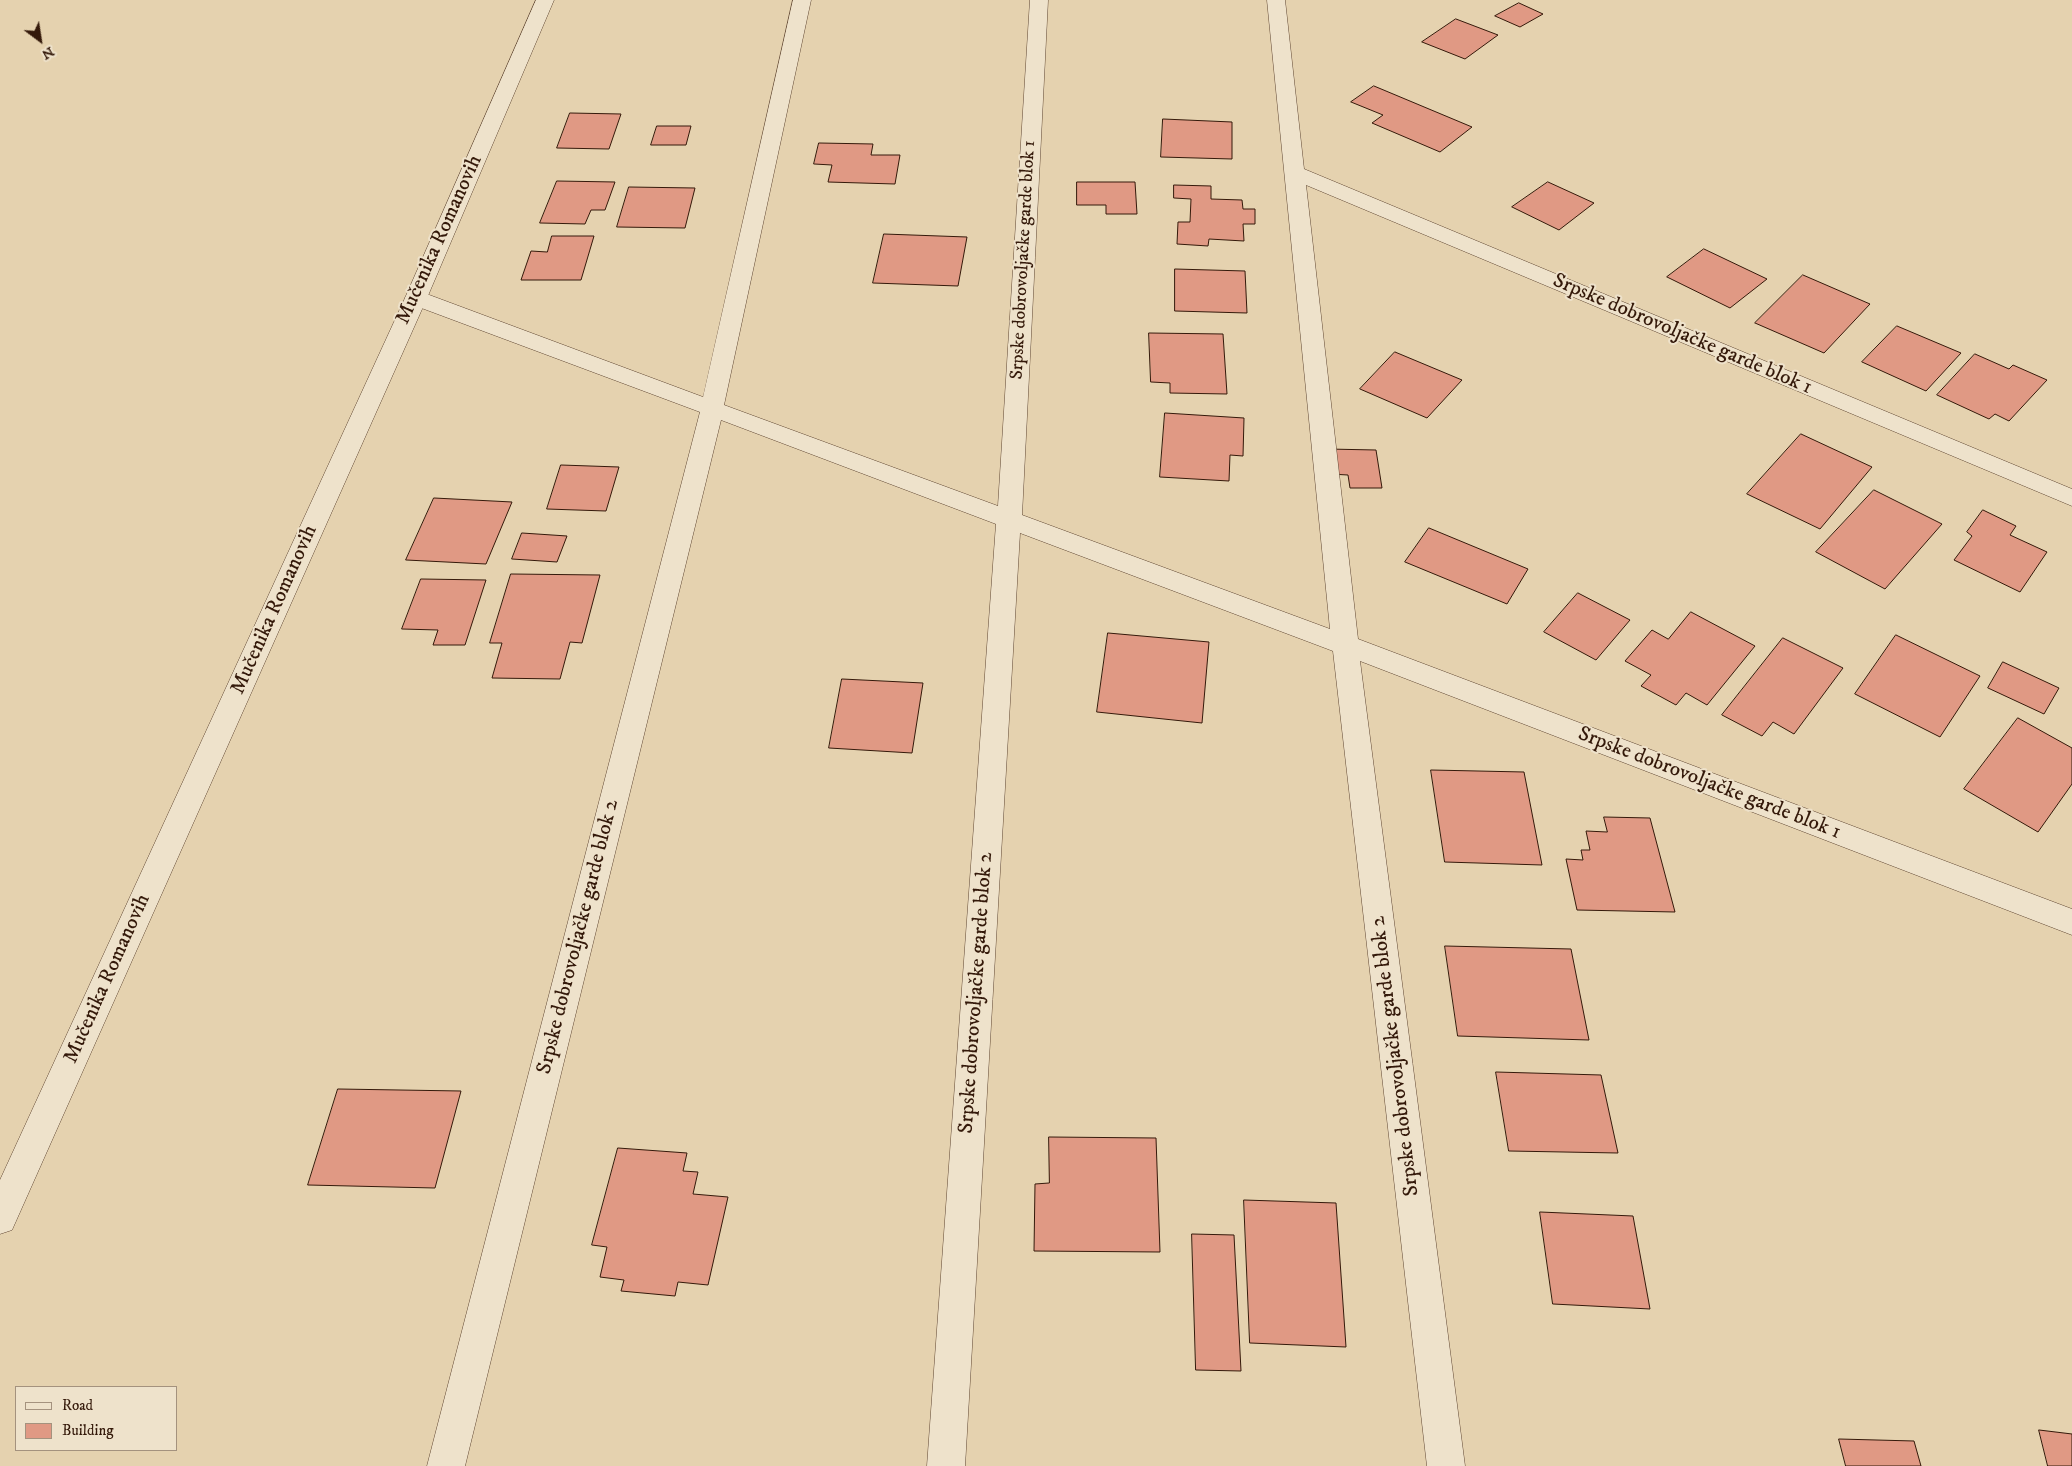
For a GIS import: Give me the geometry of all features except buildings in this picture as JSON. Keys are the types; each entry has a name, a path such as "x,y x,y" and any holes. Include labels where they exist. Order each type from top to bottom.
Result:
{"street":[{"name":"Mučenika Romanovih","path":"0,1218 416,298 546,0"},
{"path":"712,409 802,0"},
{"name":"Srpske dobrovoljačke garde blok 1","path":"1008,519 1039,0"},
{"path":"1276,0 1293,172 1346,645"},
{"name":"Srpske dobrovoljačke garde blok 1","path":"1293,172 2072,498"},
{"name":"Srpske dobrovoljačke garde blok 1","path":"416,298 1346,645 2072,922"},
{"name":"Srpske dobrovoljačke garde blok 2","path":"446,1466 712,409"},
{"name":"Srpske dobrovoljačke garde blok 2","path":"946,1466 1008,519"},
{"name":"Srpske dobrovoljačke garde blok 2","path":"1346,645 1446,1466"}]}
